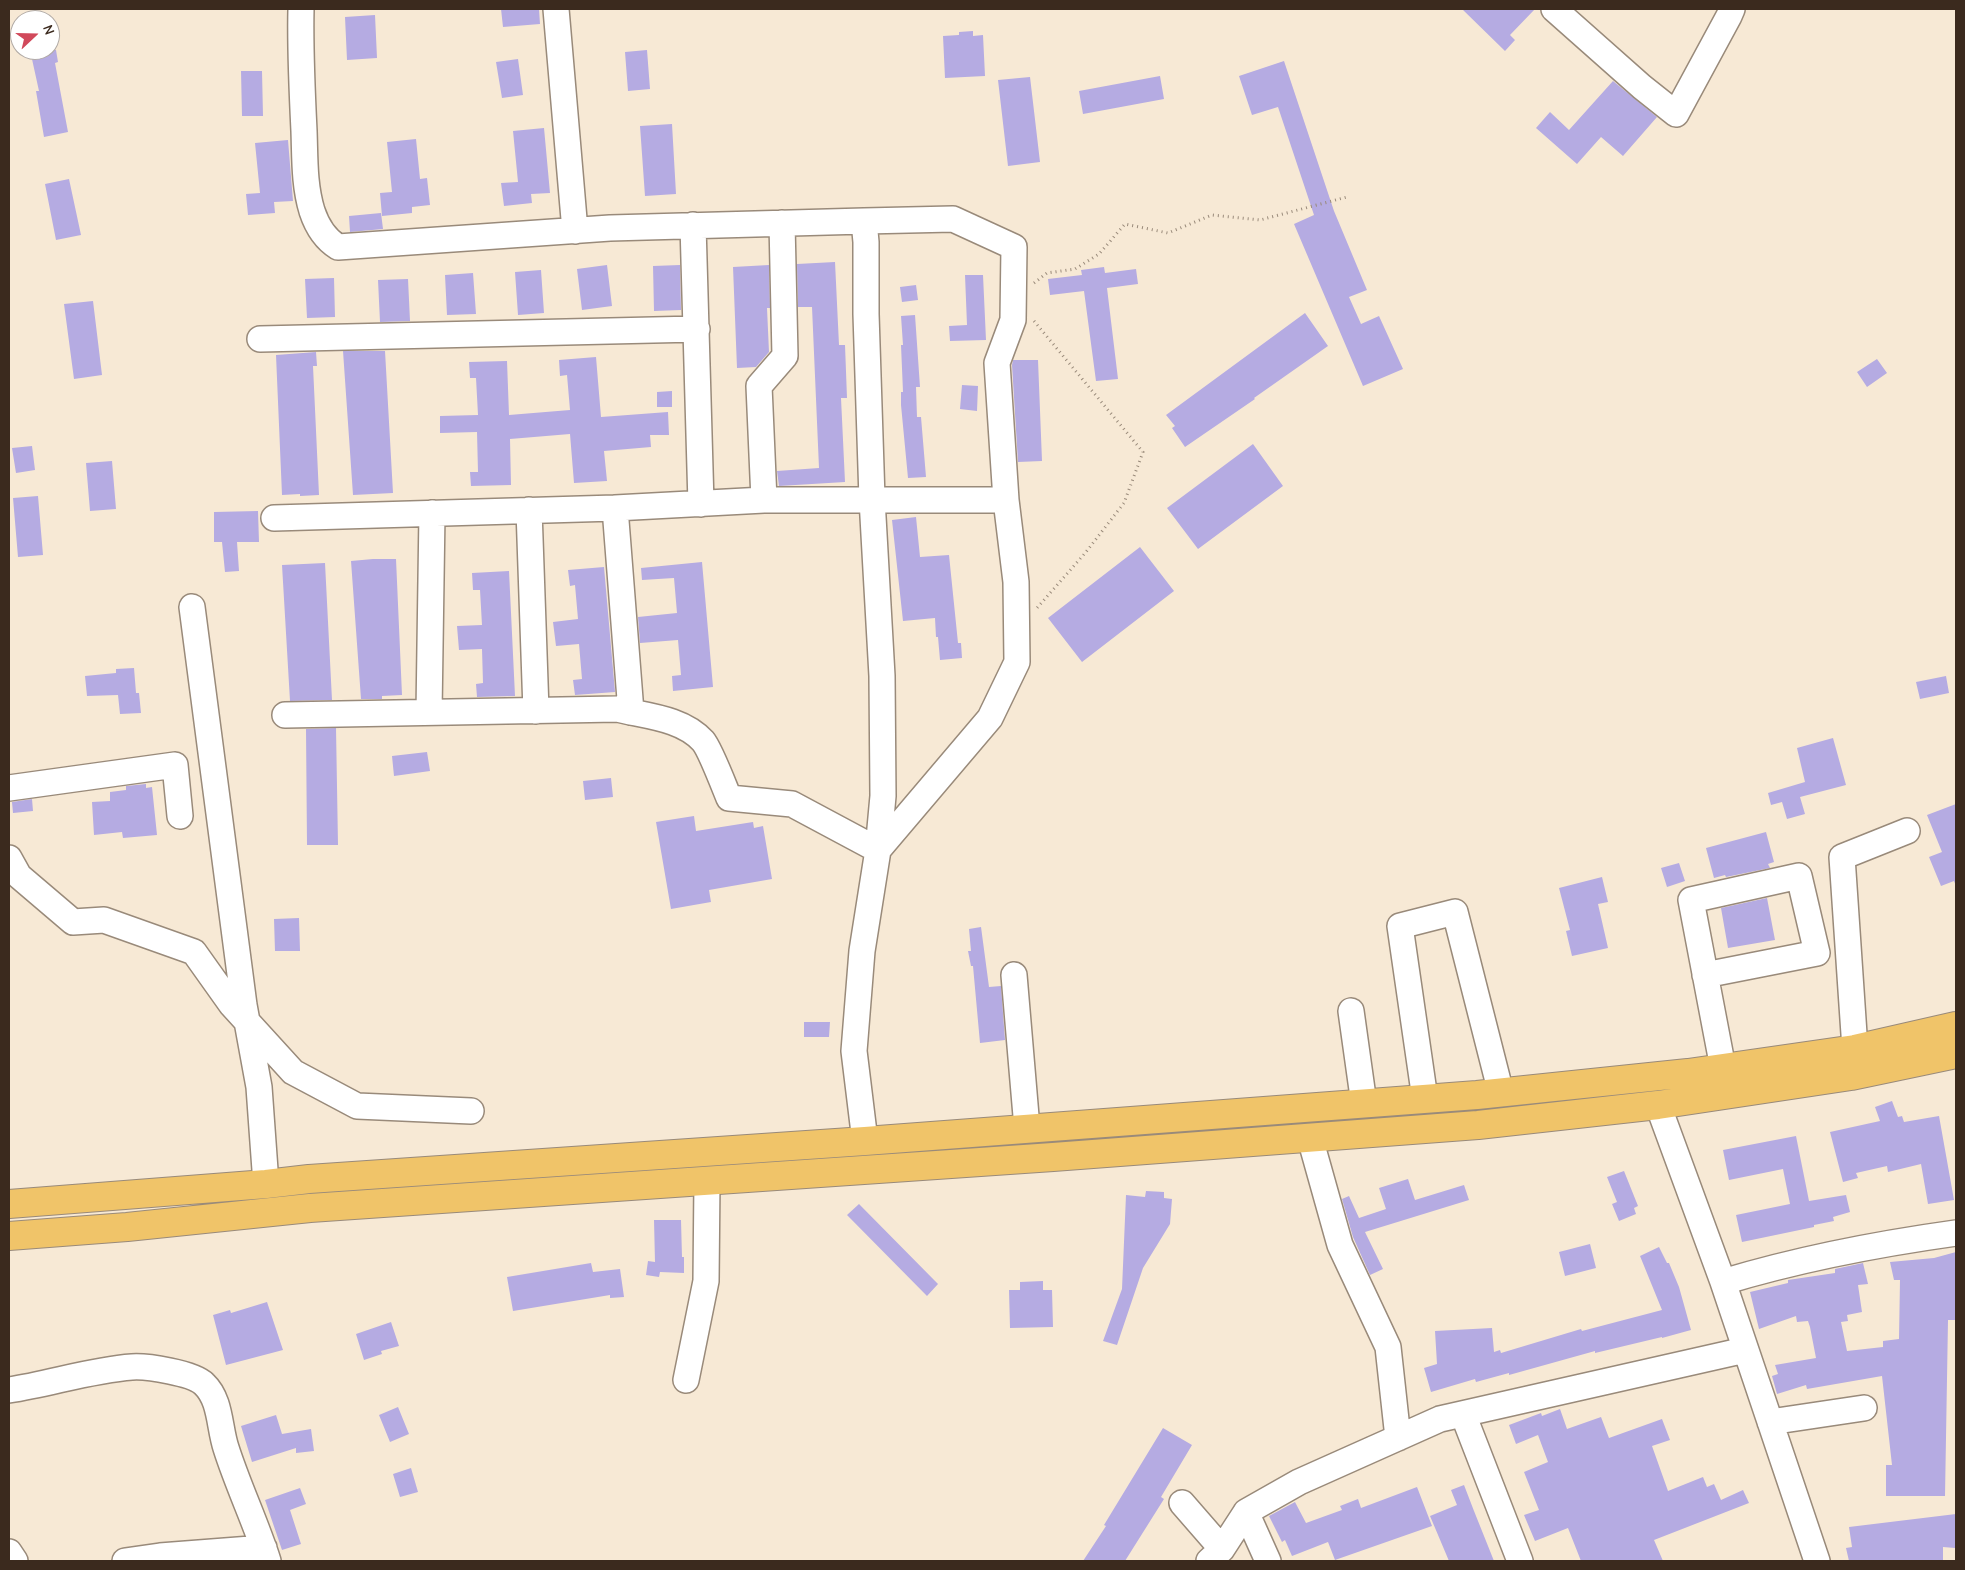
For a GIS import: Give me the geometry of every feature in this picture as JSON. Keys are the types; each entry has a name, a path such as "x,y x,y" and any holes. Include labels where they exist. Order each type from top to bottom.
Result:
{"highway":[{"path":"9,1204 309,1179 865,1141 1500,1093 1722,1068 1855,1049 1956,1026"},
{"path":"9,1236 128,1227 310,1208 1478,1126 1658,1105 1851,1076 1956,1054"}],"street":[{"path":"301,9 300,44 306,183 312,211 321,231 328,241 338,246 693,225 953,219 1014,247 1013,320 997,363 1006,500 1016,582 1017,662 990,718 878,850"},
{"path":"556,9 575,231"},
{"path":"1554,9 1635,81 1676,114 1703,67 1732,9"},
{"path":"864,222 872,499 882,676 883,796 878,850 862,951 854,1051 865,1141"},
{"path":"764,500 759,386 784,356 782,223"},
{"path":"693,225 701,504"},
{"path":"260,339 697,329"},
{"path":"274,518 616,508 764,500 1006,500"},
{"path":"616,508 631,712"},
{"path":"529,510 536,710"},
{"path":"429,712 432,513"},
{"path":"192,607 246,1021 258,1086 266,1184"},
{"path":"285,715 617,709 666,719 686,728 704,742 729,798 792,804 878,850"},
{"path":"9,788 175,765 180,816"},
{"path":"1855,1049 1842,857 1907,831"},
{"path":"9,858 19,876 73,922 104,920 194,952 246,1021 293,1072 357,1106 471,1111"},
{"path":"1705,974 1817,953 1799,876 1690,900 1722,1068"},
{"path":"1426,1099 1400,926 1455,912 1500,1093"},
{"path":"1014,975 1027,1128"},
{"path":"1351,1011 1364,1104"},
{"path":"1658,1105 1723,1282 1817,1561"},
{"path":"1310,1138 1340,1245 1388,1347 1398,1438"},
{"path":"686,1380 706,1281 707,1181"},
{"path":"1723,1282 1833,1254 1956,1233"},
{"path":"1182,1503 1216,1555 1246,1512 1299,1482 1440,1419 1745,1350"},
{"path":"9,1390 133,1367 181,1373 196,1378 205,1384 216,1406 225,1446 266,1555 160,1556 125,1561"},
{"path":"1770,1422 1864,1408"},
{"path":"1463,1414 1520,1561"},
{"path":"1246,1512 1268,1561"},
{"path":"9,1552 15,1561"}],"path":[{"path":"1037,609 1086,552 1124,503 1143,452 1013,297 1047,274 1075,269 1099,254 1125,224 1168,233 1212,215 1260,220 1347,197"}],"building":[{"path":"501,9 539,9 540,24 503,27"},
{"path":"1462,9 1535,9 1510,35 1515,40 1505,51"},
{"path":"375,15 377,58 347,60 345,17"},
{"path":"973,31 973,36 983,35 985,76 945,78 943,36 959,35 959,32"},
{"path":"647,50 650,89 628,91 625,52"},
{"path":"518,59 523,95 502,98 496,62"},
{"path":"32,60 58,60 58,62 55,63 68,132 44,137 36,91 39,91"},
{"path":"1284,61 1334,211 1367,290 1349,297 1361,324 1379,316 1403,369 1363,386 1294,224 1314,215 1278,107 1252,115 1239,76"},
{"path":"241,71 262,71 263,116 242,116"},
{"path":"1160,76 1164,99 1083,114 1079,91"},
{"path":"1030,77 1040,162 1008,166 998,80"},
{"path":"1613,81 1657,117 1623,156 1601,137 1577,164 1536,128 1550,112 1569,130"},
{"path":"672,124 676,194 645,196 640,126"},
{"path":"544,128 550,193 531,194 532,203 504,206 501,183 518,182 513,131"},
{"path":"416,139 420,179 427,178 430,205 412,207 412,213 382,216 380,193 392,192 387,142"},
{"path":"288,140 293,201 274,202 275,213 248,215 246,194 260,193 255,143"},
{"path":"69,179 81,235 56,240 45,184"},
{"path":"381,213 383,229 350,232 349,216"},
{"path":"835,262 839,345 845,345 847,398 841,398 845,482 779,486 777,471 819,468 812,307 798,307 797,264"},
{"path":"607,265 612,306 582,310 577,269"},
{"path":"680,265 681,310 654,311 653,266"},
{"path":"769,265 770,308 767,308 769,352 756,367 737,368 733,267"},
{"path":"1104,267 1105,273 1136,269 1138,284 1107,288 1118,379 1096,381 1084,291 1050,295 1048,279 1082,275 1081,270"},
{"path":"541,270 544,313 518,315 515,272"},
{"path":"473,273 476,314 447,315 445,275"},
{"path":"965,275 983,275 986,340 950,341 949,326 967,325"},
{"path":"334,278 335,317 307,318 305,279"},
{"path":"408,279 410,321 380,322 378,280"},
{"path":"916,285 918,300 902,302 900,287"},
{"path":"93,301 102,375 74,379 64,304"},
{"path":"1305,313 1328,346 1185,447 1172,428 1175,426 1166,415"},
{"path":"915,315 920,387 916,387 917,417 921,417 926,477 908,478 901,405 901,392 903,392 901,345 903,345 901,316"},
{"path":"343,351 385,351 393,493 353,495"},
{"path":"316,352 317,366 313,366 319,495 282,495 276,355"},
{"path":"596,357 601,417 668,412 669,435 650,435 651,447 604,451 607,481 574,483 570,434 510,439 511,485 471,486 470,472 478,472 477,432 440,433 440,416 478,415 476,378 470,378 469,362 507,361 509,415 570,410 567,375 560,376 559,360"},
{"path":"1877,359 1887,373 1867,387 1857,372"},
{"path":"1013,360 1038,360 1042,461 1018,462"},
{"path":"962,385 978,386 977,411 960,409"},
{"path":"672,391 672,407 657,407 657,392"},
{"path":"1253,444 1283,486 1198,549 1167,508"},
{"path":"32,446 35,470 16,473 12,448"},
{"path":"112,461 116,509 90,511 86,463"},
{"path":"38,496 43,555 18,557 13,498"},
{"path":"258,511 259,542 237,542 239,571 225,572 222,542 214,542 214,512"},
{"path":"916,517 920,557 949,555 958,643 961,643 962,658 940,660 935,618 903,621 892,520"},
{"path":"1140,547 1174,591 1082,662 1048,618"},
{"path":"396,559 402,695 382,696 382,699 361,699 351,561"},
{"path":"702,562 713,687 673,691 672,676 681,675 678,640 640,643 638,617 677,613 674,578 642,580 641,568"},
{"path":"325,563 332,700 290,701 282,565"},
{"path":"604,567 615,692 575,695 573,680 582,679 579,644 556,646 553,622 578,619 575,585 570,586 568,570"},
{"path":"509,571 515,696 477,697 476,684 483,683 482,649 459,650 457,626 482,625 480,590 473,590 472,573"},
{"path":"134,668 136,693 139,693 141,713 120,714 118,695 87,696 85,676 116,673 116,669"},
{"path":"1946,676 1949,693 1920,699 1916,682"},
{"path":"336,728 338,845 307,845 306,729"},
{"path":"1833,738 1846,785 1800,797 1805,814 1787,819 1782,802 1771,805 1768,793 1805,782 1797,748"},
{"path":"427,752 430,771 394,776 392,756"},
{"path":"611,778 613,797 585,800 583,781"},
{"path":"146,784 146,788 152,787 157,835 123,838 122,832 94,835 92,802 110,801 110,792 126,790 126,786"},
{"path":"32,799 33,811 13,813 12,802"},
{"path":"1956,804 1956,886 1954,881 1941,886 1929,857 1942,852 1927,815"},
{"path":"694,816 696,831 753,822 754,828 763,826 772,879 709,890 711,902 671,909 656,822"},
{"path":"1766,832 1774,862 1768,864 1770,868 1714,878 1706,848"},
{"path":"1679,863 1685,881 1667,887 1661,868"},
{"path":"1602,877 1608,902 1598,904 1608,948 1572,956 1566,931 1570,930 1559,888"},
{"path":"1767,898 1775,940 1728,948 1721,908"},
{"path":"299,918 300,951 275,951 274,919"},
{"path":"981,927 989,987 1001,986 1005,1040 980,1043 973,966 971,966 968,951 971,951 969,929"},
{"path":"804,1022 830,1022 829,1037 804,1037"},
{"path":"1892,1101 1898,1117 1902,1116 1904,1122 1939,1116 1954,1200 1928,1204 1921,1164 1888,1172 1887,1166 1856,1173 1858,1178 1843,1182 1830,1132 1880,1121 1875,1107"},
{"path":"1796,1136 1809,1201 1846,1195 1850,1212 1833,1217 1834,1221 1814,1225 1814,1227 1742,1242 1736,1215 1790,1204 1783,1169 1729,1180 1723,1150"},
{"path":"1624,1171 1638,1206 1634,1208 1636,1214 1619,1221 1612,1204 1617,1202 1607,1177"},
{"path":"1408,1179 1415,1200 1464,1185 1469,1200 1365,1232 1383,1269 1370,1275 1353,1237 1342,1199 1349,1196 1359,1218 1386,1209 1379,1188"},
{"path":"1146,1191 1164,1192 1164,1198 1172,1199 1170,1224 1143,1268 1117,1345 1103,1341 1122,1289 1126,1195 1145,1197"},
{"path":"859,1204 938,1284 927,1296 847,1215"},
{"path":"654,1220 681,1220 684,1273 660,1272 659,1277 646,1275 648,1261 655,1262"},
{"path":"1590,1244 1596,1268 1565,1276 1559,1252"},
{"path":"1659,1247 1667,1263 1669,1263 1679,1287 1691,1330 1595,1353 1595,1351 1509,1375 1509,1373 1476,1382 1475,1379 1431,1392 1424,1368 1437,1364 1435,1331 1492,1328 1494,1352 1500,1350 1501,1353 1581,1329 1582,1331 1662,1310 1640,1256"},
{"path":"1956,1252 1956,1320 1948,1320 1945,1496 1886,1496 1886,1465 1892,1465 1882,1376 1807,1389 1806,1385 1777,1394 1772,1376 1778,1374 1775,1365 1816,1358 1810,1327 1808,1321 1797,1322 1796,1316 1759,1329 1750,1292 1788,1283 1788,1280 1835,1273 1835,1269 1863,1263 1868,1284 1858,1285 1862,1312 1847,1315 1848,1321 1841,1322 1847,1351 1883,1347 1883,1341 1899,1339 1900,1280 1894,1280 1890,1262 1934,1258"},
{"path":"591,1263 593,1272 620,1269 624,1297 610,1298 610,1295 513,1311 507,1277"},
{"path":"1043,1281 1043,1290 1052,1290 1053,1327 1010,1328 1009,1290 1020,1290 1020,1282"},
{"path":"267,1302 283,1350 226,1365 213,1315 230,1310 231,1313"},
{"path":"391,1322 399,1346 381,1351 382,1354 364,1360 356,1334"},
{"path":"398,1407 409,1434 390,1442 379,1415"},
{"path":"1560,1409 1567,1429 1601,1417 1609,1438 1662,1419 1670,1440 1652,1446 1668,1491 1703,1477 1707,1487 1714,1484 1721,1500 1743,1490 1749,1503 1654,1540 1663,1561 1581,1561 1568,1528 1535,1541 1524,1515 1539,1510 1524,1472 1548,1462 1538,1435 1516,1444 1509,1425 1541,1413 1542,1416"},
{"path":"276,1415 282,1434 311,1429 314,1451 296,1453 296,1448 252,1462 241,1426"},
{"path":"1163,1428 1192,1445 1161,1497 1164,1499 1125,1561 1083,1561 1106,1526 1104,1525"},
{"path":"411,1468 418,1492 400,1497 393,1474"},
{"path":"1464,1485 1494,1561 1449,1561 1430,1516 1457,1505 1451,1490"},
{"path":"1417,1487 1432,1526 1335,1560 1328,1542 1292,1556 1285,1540 1282,1542 1269,1516 1295,1502 1306,1523 1342,1510 1340,1506 1358,1499 1361,1508"},
{"path":"300,1488 306,1504 290,1510 301,1544 282,1550 265,1500"},
{"path":"1956,1514 1955,1548 1943,1547 1943,1561 1849,1561 1846,1548 1852,1547 1849,1527"}]}
